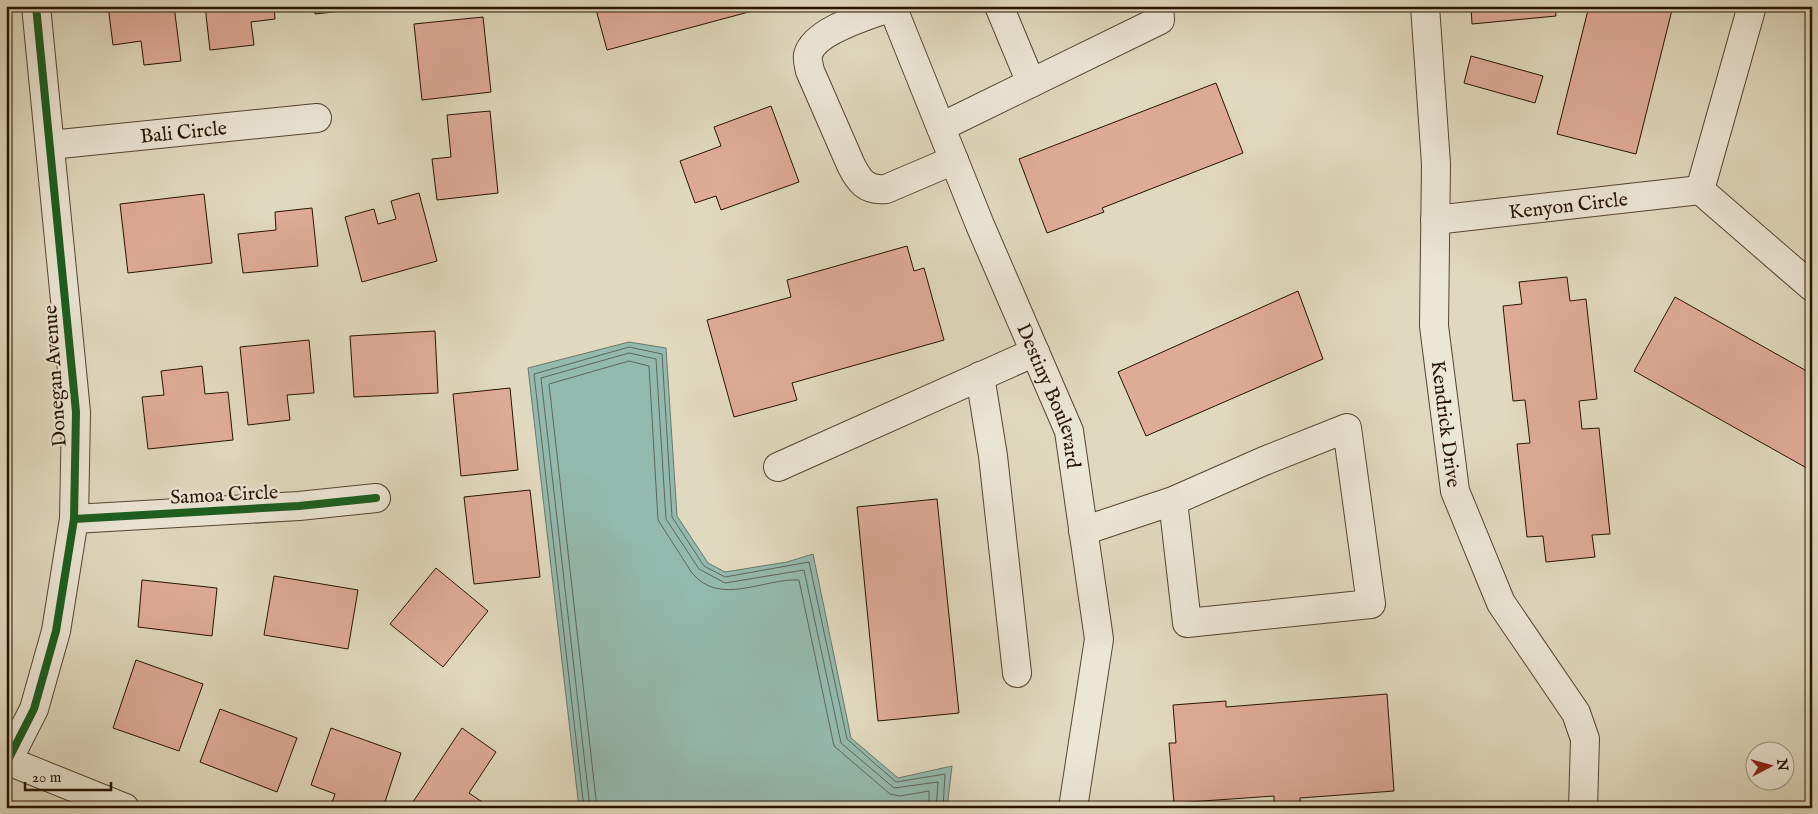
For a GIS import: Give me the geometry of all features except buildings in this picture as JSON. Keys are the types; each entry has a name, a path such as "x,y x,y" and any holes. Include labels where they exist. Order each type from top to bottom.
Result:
{"street":[{"name":"Donegan Avenue","path":"7,762 34,709 56,631 74,519 76,412 36,6"},
{"path":"999,6 1031,83"},
{"path":"941,127 1160,20 1158,6"},
{"name":"Kendrick Drive","path":"1425,6 1436,164 1434,326 1455,491 1502,602 1576,713 1584,739 1583,808"},
{"path":"1752,6 1700,190 1812,288"},
{"path":"892,7 822,36 812,46 808,56 810,71 850,164 858,178 866,186 874,190 886,189 954,160"},
{"name":"Destiny Boulevard","path":"892,7 954,160 1069,430 1099,639 1073,808"},
{"name":"Bali Circle","path":"50,145 317,118"},
{"name":"Kenyon Circle","path":"1435,220 1700,190"},
{"path":"778,467 1035,352"},
{"path":"980,376 992,456 1017,673"},
{"path":"1083,531 1174,501 1264,461 1347,428 1371,604 1187,623 1174,501"},
{"name":"Samoa Circle","path":"74,519 299,506 376,498"},
{"path":"7,762 125,808"}],"water":[{"path":"629,342 666,348 677,516 708,563 725,572 787,562 813,554 851,738 898,778 952,766 947,808 579,808 528,368"}],"cycle path":[{"path":"6,764 34,709 56,631 74,519 76,412 36,6"},
{"path":"74,519 299,506 376,498"}]}
